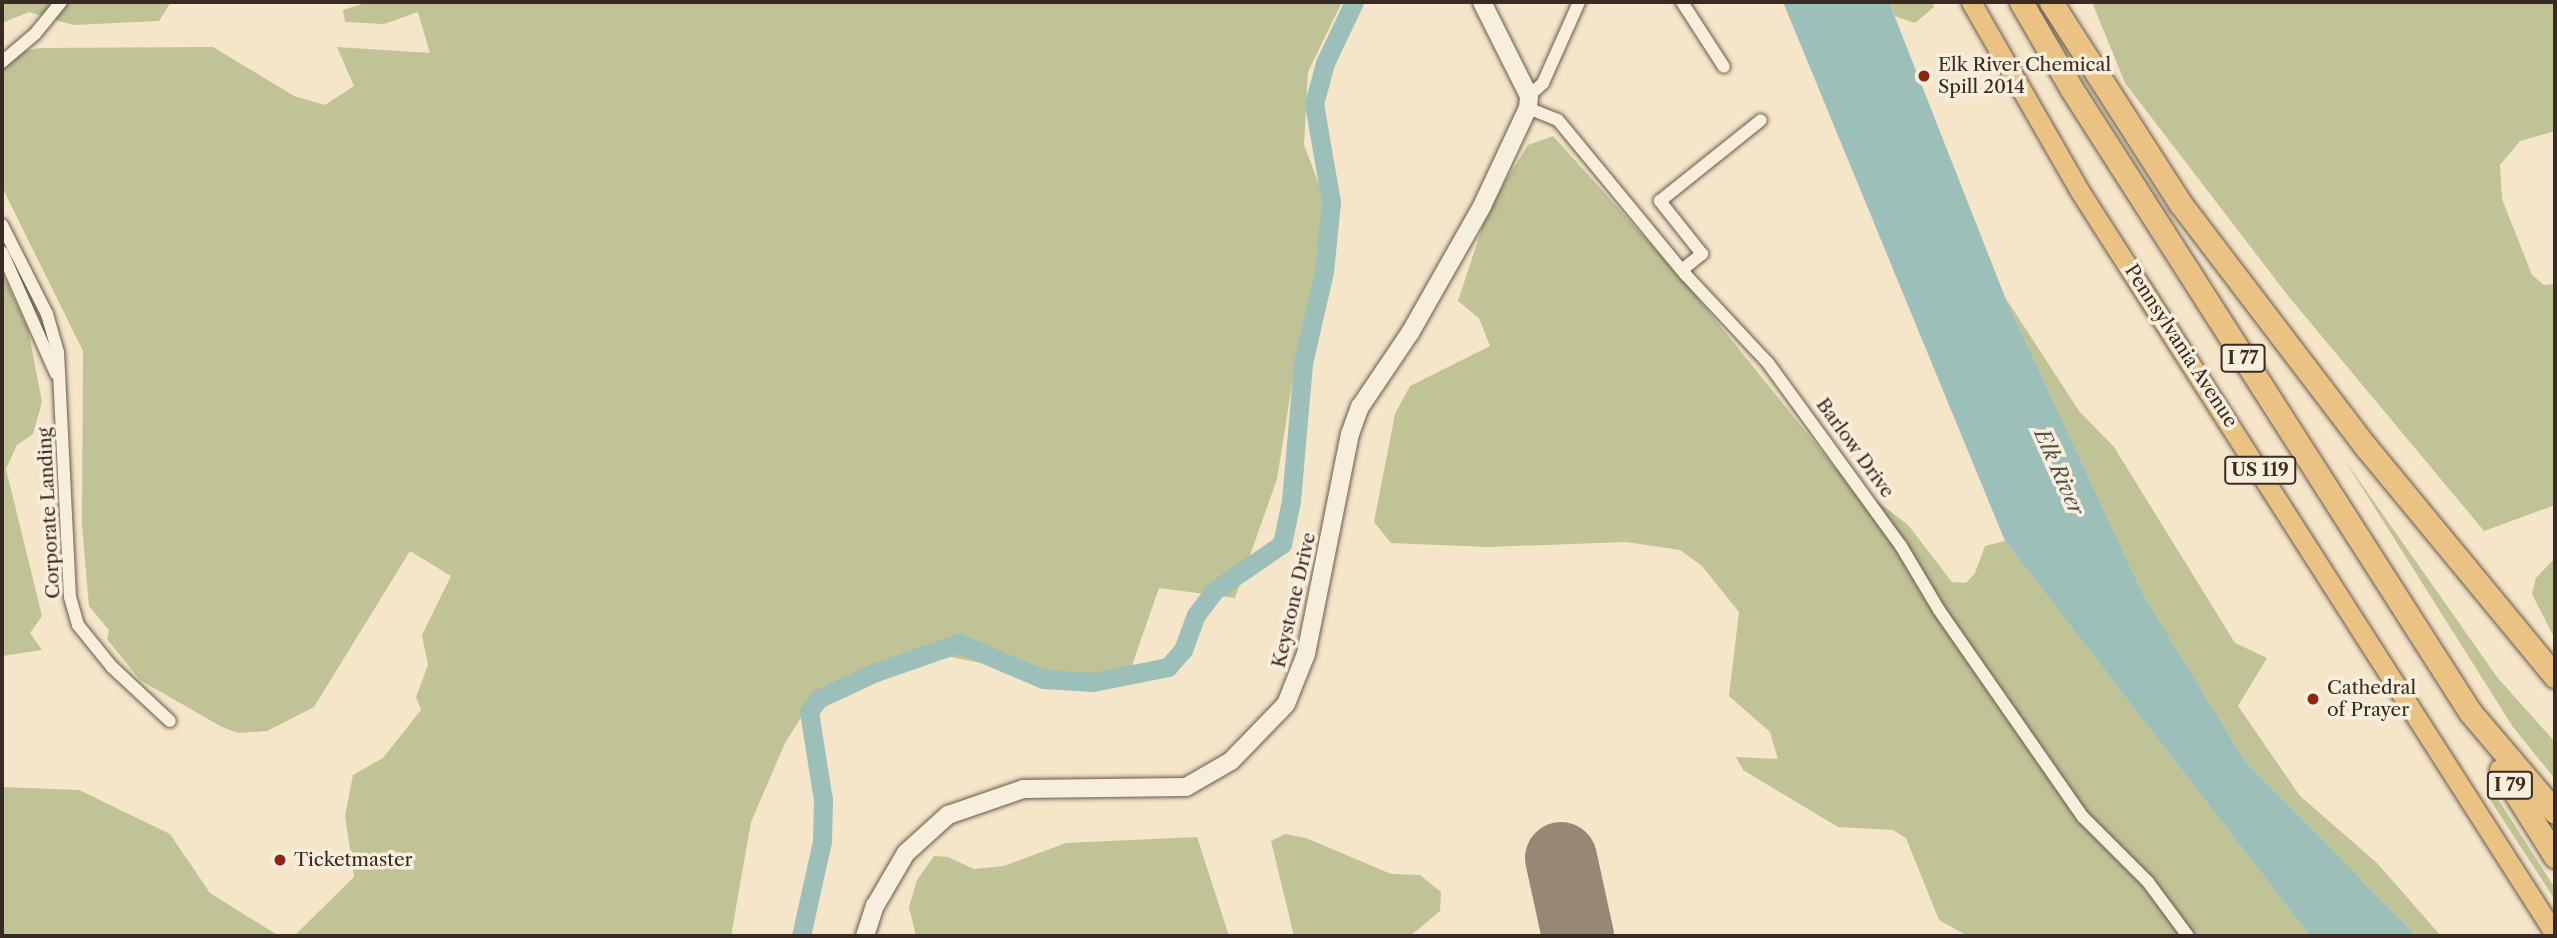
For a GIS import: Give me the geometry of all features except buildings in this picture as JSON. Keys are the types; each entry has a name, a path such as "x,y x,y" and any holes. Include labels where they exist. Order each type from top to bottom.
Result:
{"highway":[{"name":"I 77","path":"2021,2 2071,88 2470,712 2555,812"},
{"name":"I 77","path":"2051,2 2180,203 2486,597 2555,676"},
{"path":"2486,597 2555,687"},
{"name":"I 79","path":"2470,712 2555,856"}],"main road":[{"name":"Pennsylvania Avenue","path":"1972,2 2079,190 2555,934"}],"street":[{"path":"2,62 35,34 61,2"},
{"path":"1482,2 1528,102"},
{"name":"Keystone Drive","path":"865,936 875,906 906,853 948,814 1023,789 1186,788 1231,761 1277,716 1293,693 1306,654 1350,434 1360,407 1410,332 1487,197 1528,102 1543,83 1579,2"},
{"path":"1682,2 1724,67"},
{"name":"Barlow Drive","path":"1528,102 1558,120 1682,270 1768,363 1901,545 1946,621 2083,817 2148,883 2188,936"},
{"path":"1682,270 1702,254 1660,201 1760,121"},
{"path":"2,225 47,314 63,391"},
{"path":"2,252 63,391"},
{"name":"Corporate Landing","path":"63,391 69,597 78,625 118,673 170,721"}],"green space":[{"path":"2,2 171,2 159,21 73,25 29,12 2,23"},
{"path":"368,2 1342,2 1308,72 1304,145 1323,195 1323,253 1294,372 1277,479 1235,598 1159,588 1130,671 1064,685 1011,669 926,652 876,669 810,703 785,743 751,822 731,936 285,936 295,935 354,877 345,816 353,775 383,758 421,710 416,697 428,665 422,635 451,576 410,551 314,707 267,731 238,733 222,727 140,680 107,639 109,630 89,606 82,526 83,351 2,187 2,56 40,48 213,47 294,96 325,105 354,86 337,47 430,53 418,12 384,24 345,22 343,10"},
{"path":"1889,2 1932,2 1934,7 1915,23 1895,16"},
{"path":"2092,2 2555,2 2555,131 2520,141 2500,165 2502,199 2532,275 2544,285 2555,284 2555,505 2484,531 2289,297 2125,83"},
{"path":"1553,136 1683,280 1835,468 1908,525 1952,582 1966,583 1975,573 1985,546 2005,541 2310,936 1964,934 1939,920 1906,838 1893,830 1838,827 1743,770 1736,757 1778,759 1770,732 1729,696 1739,612 1702,566 1680,550 1626,542 1488,547 1391,543 1374,522 1395,414 1410,386 1490,346 1479,318 1458,301 1484,222 1503,185 1528,145"},
{"path":"2,273 28,329 42,402 33,434 17,445 6,469 42,616 30,633 42,650 2,656"},
{"path":"2005,297 2079,411 2114,447 2235,643 2267,658 2238,706 2300,796 2377,863 2441,936 2417,936 2244,760 2142,592"},
{"path":"2344,459 2497,677 2555,742 2555,779 2513,727"},
{"path":"2555,558 2555,639 2532,594 2536,578"},
{"path":"2,787 79,790 170,834 210,893 279,936 2,936"},
{"path":"2492,790 2555,888 2555,900 2487,795"},
{"path":"1285,834 1306,838 1391,874 1420,875 1441,892 1440,911 1410,936 1294,936 1271,841"},
{"path":"1197,837 1229,936 916,936 909,907 917,880 934,856 948,857 974,869 1004,866 1066,843"}],"water":[{"name":"Elk River","path":"1783,2 1889,2 2005,297 2142,592 2244,760 2417,936 2310,936 2005,541"}],"waterway":[{"path":"801,936 822,841 823,800 809,712 818,699 876,672 959,643 1043,679 1093,682 1168,667 1183,650 1196,615 1215,590 1282,544 1291,501 1303,363 1324,272 1331,202 1314,104 1325,63 1354,2"}],"runway":[{"path":"1561,858 1578,936"}],"place":[{"name":"Elk River Chemical Spill 2014","path":"1924,76"},
{"name":"Cathedral of Prayer","path":"2313,699"},
{"name":"Ticketmaster","path":"280,860"}]}
